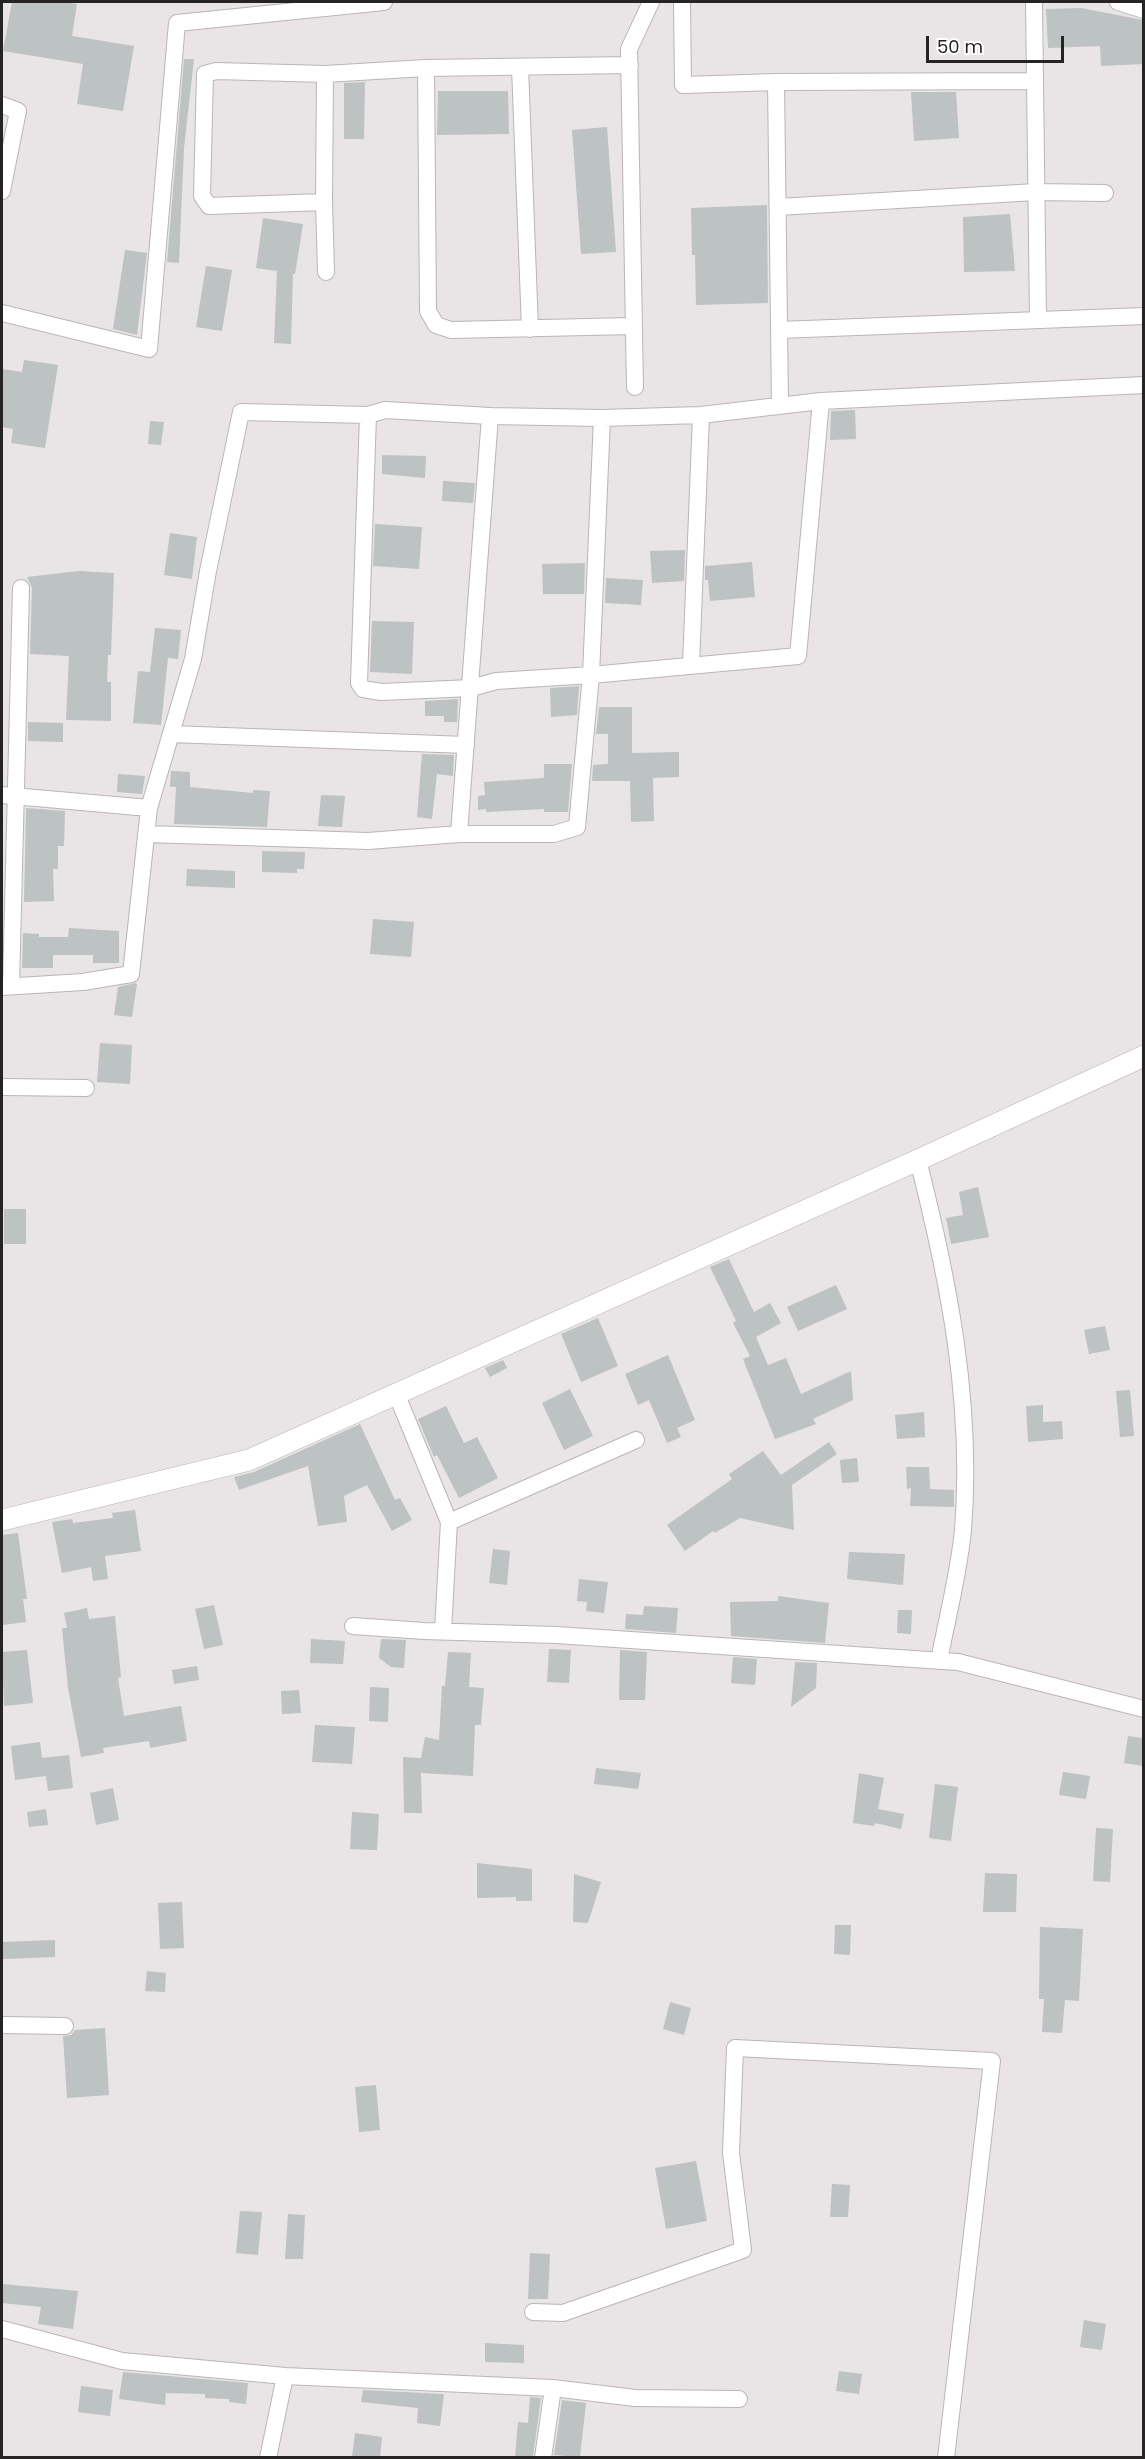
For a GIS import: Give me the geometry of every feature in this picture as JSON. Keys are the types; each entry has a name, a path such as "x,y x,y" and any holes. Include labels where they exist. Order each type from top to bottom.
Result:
{"street":[{"path":"2,312 149,349 177,23 384,2"},
{"path":"635,387 629,49 651,2"},
{"path":"682,2 683,85 776,82 1035,81"},
{"path":"1034,2 1038,320"},
{"path":"1118,2 1143,10"},
{"path":"324,202 209,206 202,196 205,74 216,71 325,74 426,68 630,65"},
{"path":"520,67 530,329"},
{"path":"426,68 428,311 436,325 451,330 633,326"},
{"path":"325,74 326,272"},
{"path":"776,82 780,406"},
{"path":"2,105 18,111 2,191"},
{"path":"777,207 1036,192 1105,193"},
{"path":"779,330 1143,316"},
{"path":"21,588 8,795 6,987 83,982 131,974 149,808 193,659 208,571 241,412 368,415 385,410 490,416 602,418 701,415 821,401 1143,385"},
{"path":"368,415 358,683 363,689 381,692 471,688 496,681 591,675 798,656 821,401"},
{"path":"691,665 701,415"},
{"path":"459,834 490,416"},
{"path":"146,834 368,841 459,834 554,834 577,826 591,675 602,418"},
{"path":"171,734 466,745"},
{"path":"8,795 149,808"},
{"path":"2,1520 249,1460 918,1160 1143,1056"},
{"path":"2,1087 86,1088"},
{"path":"918,1160 942,1253 963,1394 966,1467 963,1532 939,1661"},
{"path":"396,1393 449,1522 443,1631"},
{"path":"449,1522 636,1440"},
{"path":"353,1626 556,1635 958,1662 1143,1709"},
{"path":"2,2025 65,2026"},
{"path":"533,2312 563,2313 743,2250 731,2153 735,2048 992,2061 946,2457"},
{"path":"2,2329 122,2361 285,2376 553,2388 635,2398 739,2399"},
{"path":"268,2457 285,2376"},
{"path":"543,2457 553,2388"}],"building":[{"path":"12,2 77,4 72,36 134,46 123,111 77,104 83,64 3,51"},
{"path":"1081,8 1143,20 1143,64 1101,66 1100,46 1048,48 1046,9"},
{"path":"184,59 194,59 184,148 179,263 167,262"},
{"path":"365,82 364,139 344,139 344,83"},
{"path":"438,91 508,91 509,134 437,135"},
{"path":"911,92 956,92 959,138 914,141"},
{"path":"607,127 616,252 581,254 572,130"},
{"path":"767,205 768,303 696,305 691,208"},
{"path":"1010,214 1015,271 964,272 963,217"},
{"path":"263,218 303,224 295,274 293,274 291,344 274,343 277,271 256,268"},
{"path":"125,250 147,253 137,335 113,329"},
{"path":"206,266 232,270 222,331 196,327"},
{"path":"24,360 58,365 45,448 11,443 13,429 2,427 2,369 22,372"},
{"path":"855,410 856,439 830,440 831,411"},
{"path":"150,421 164,422 161,445 148,444"},
{"path":"382,455 426,456 425,478 382,474"},
{"path":"443,481 475,483 473,503 442,501"},
{"path":"375,524 422,527 419,569 373,566"},
{"path":"170,533 197,537 192,579 164,575"},
{"path":"685,550 684,581 652,583 650,551"},
{"path":"752,562 755,597 710,601 708,580 705,580 705,566"},
{"path":"585,563 584,594 543,594 542,564"},
{"path":"79,571 114,573 111,655 108,655 107,682 111,682 111,721 66,720 69,656 30,654 32,588 27,577"},
{"path":"606,578 643,580 641,605 605,603"},
{"path":"372,621 414,622 412,674 370,672"},
{"path":"155,628 181,630 178,659 168,658 161,725 133,723 138,671 150,672"},
{"path":"579,686 577,715 551,717 550,688"},
{"path":"458,699 457,722 444,722 444,716 425,716 425,701"},
{"path":"599,707 632,707 632,753 679,752 679,777 653,778 654,821 631,822 630,781 592,781 593,765 608,764 608,734 596,734"},
{"path":"28,722 63,723 63,742 28,741"},
{"path":"422,754 454,755 453,776 437,774 432,819 417,817"},
{"path":"544,764 572,764 568,812 544,812 544,809 486,812 486,809 478,810 478,796 485,795 484,782 544,778"},
{"path":"171,771 190,772 190,787 253,793 253,790 270,791 267,827 174,824 176,787 170,787"},
{"path":"118,774 145,776 142,794 117,792"},
{"path":"321,795 345,796 342,827 318,826"},
{"path":"26,808 65,811 64,846 58,846 58,869 53,869 54,901 24,902"},
{"path":"262,851 305,852 304,869 297,869 297,873 262,872"},
{"path":"187,869 235,871 235,888 186,886"},
{"path":"373,919 414,922 411,957 370,954"},
{"path":"69,928 119,931 119,963 93,963 93,955 53,955 53,968 22,968 23,933 39,934 39,937 68,937"},
{"path":"137,984 132,1017 114,1015 118,987"},
{"path":"100,1043 132,1045 130,1084 97,1082"},
{"path":"978,1187 989,1237 951,1244 946,1218 963,1215 959,1192"},
{"path":"4,1209 26,1209 26,1244 4,1244"},
{"path":"729,1259 754,1312 770,1303 781,1323 756,1337 768,1365 786,1358 801,1394 851,1371 853,1400 813,1419 816,1424 775,1439 743,1359 750,1356 733,1323 736,1321 710,1267"},
{"path":"836,1285 847,1309 798,1331 787,1307"},
{"path":"598,1318 618,1366 581,1382 561,1334"},
{"path":"1105,1326 1110,1350 1089,1354 1084,1330"},
{"path":"668,1355 695,1420 677,1428 681,1437 667,1443 649,1400 638,1405 625,1374"},
{"path":"503,1360 507,1368 490,1377 485,1368"},
{"path":"570,1389 593,1436 564,1450 542,1403"},
{"path":"1130,1390 1134,1436 1120,1437 1116,1391"},
{"path":"1043,1405 1043,1422 1062,1421 1063,1439 1028,1442 1026,1406"},
{"path":"446,1406 464,1443 477,1437 498,1478 459,1498 437,1455 434,1457 418,1419"},
{"path":"924,1412 925,1437 897,1439 895,1415"},
{"path":"360,1424 395,1500 400,1498 412,1520 392,1531 367,1485 344,1496 347,1522 318,1526 308,1466 239,1490 234,1477 254,1472"},
{"path":"829,1442 837,1454 792,1485 794,1530 740,1518 715,1533 713,1531 685,1551 667,1525 732,1479 729,1474 763,1451 781,1475"},
{"path":"857,1458 859,1482 842,1483 840,1460"},
{"path":"906,1467 929,1467 930,1489 954,1490 954,1507 910,1506 911,1488 907,1489"},
{"path":"135,1510 141,1551 105,1556 108,1579 93,1581 91,1567 62,1573 52,1522 72,1519 73,1523 113,1518 112,1513"},
{"path":"18,1533 27,1599 23,1599 26,1622 2,1625 2,1535"},
{"path":"493,1549 510,1551 507,1585 489,1583"},
{"path":"849,1552 905,1554 903,1585 847,1579"},
{"path":"579,1579 608,1582 604,1613 586,1611 587,1602 577,1601"},
{"path":"778,1596 829,1603 825,1643 731,1636 730,1602 778,1601"},
{"path":"214,1605 223,1645 204,1649 195,1609"},
{"path":"644,1606 678,1608 676,1633 625,1629 626,1614 643,1615"},
{"path":"87,1608 89,1619 115,1616 121,1677 118,1678 124,1716 181,1706 187,1741 150,1748 149,1741 103,1748 104,1753 81,1757 68,1688 62,1628 67,1628 64,1613"},
{"path":"898,1610 912,1610 911,1634 897,1633"},
{"path":"311,1639 345,1641 343,1664 310,1663"},
{"path":"381,1639 406,1640 404,1668 391,1667 379,1658"},
{"path":"549,1649 571,1650 569,1683 547,1682"},
{"path":"27,1650 33,1703 4,1706 2,1652"},
{"path":"620,1650 647,1652 645,1700 619,1700"},
{"path":"448,1652 471,1653 469,1687 484,1688 481,1725 475,1725 473,1776 421,1773 422,1813 404,1813 403,1757 421,1758 425,1737 439,1740 442,1686 445,1686"},
{"path":"733,1657 757,1659 755,1685 731,1683"},
{"path":"795,1662 817,1663 816,1688 791,1707"},
{"path":"197,1666 199,1680 174,1684 172,1670"},
{"path":"370,1687 389,1688 388,1722 369,1721"},
{"path":"299,1690 301,1713 282,1714 281,1691"},
{"path":"315,1725 355,1727 352,1764 312,1762"},
{"path":"1128,1736 1143,1738 1143,1766 1124,1763"},
{"path":"40,1742 42,1758 69,1755 73,1788 48,1791 46,1776 15,1780 11,1746"},
{"path":"596,1768 641,1773 638,1789 594,1784"},
{"path":"1063,1772 1090,1776 1086,1799 1059,1795"},
{"path":"859,1773 884,1778 878,1809 904,1814 901,1829 875,1823 874,1826 853,1823"},
{"path":"935,1784 958,1787 951,1841 929,1838"},
{"path":"113,1788 119,1820 96,1825 90,1793"},
{"path":"46,1809 48,1825 29,1827 27,1812"},
{"path":"352,1812 379,1814 377,1850 350,1849"},
{"path":"1096,1828 1113,1829 1110,1882 1093,1881"},
{"path":"477,1863 532,1869 532,1901 516,1901 516,1897 477,1898"},
{"path":"985,1873 1017,1874 1016,1912 983,1912"},
{"path":"574,1874 601,1882 588,1923 573,1922"},
{"path":"182,1902 184,1948 160,1949 158,1903"},
{"path":"835,1925 851,1925 850,1955 834,1954"},
{"path":"1040,1927 1083,1929 1079,2001 1065,2000 1062,2033 1042,2032 1044,1999 1039,1999"},
{"path":"55,1940 55,1957 2,1959 2,1942"},
{"path":"147,1971 166,1973 165,1992 145,1991"},
{"path":"670,2002 691,2008 684,2035 663,2029"},
{"path":"105,2028 109,2095 67,2098 63,2036 71,2035 75,2030"},
{"path":"376,2085 380,2130 359,2132 355,2087"},
{"path":"696,2161 707,2221 666,2229 655,2168"},
{"path":"832,2184 850,2185 848,2217 830,2217"},
{"path":"240,2211 262,2212 258,2255 236,2253"},
{"path":"288,2214 305,2215 303,2259 285,2259"},
{"path":"530,2253 550,2254 548,2299 528,2299"},
{"path":"2,2284 78,2291 73,2329 38,2324 41,2307 2,2303"},
{"path":"1084,2320 1106,2324 1102,2350 1080,2347"},
{"path":"485,2343 524,2345 524,2363 485,2362"},
{"path":"839,2371 862,2374 859,2394 836,2391"},
{"path":"123,2372 248,2383 246,2404 229,2402 229,2399 205,2398 205,2394 166,2393 165,2405 119,2399"},
{"path":"81,2386 113,2390 110,2416 78,2412"},
{"path":"363,2390 444,2394 440,2426 417,2423 418,2408 361,2402"},
{"path":"530,2397 541,2398 533,2457 515,2457 518,2422 528,2423"},
{"path":"562,2400 586,2403 580,2457 554,2455"},
{"path":"355,2433 382,2437 380,2457 352,2457"}]}
